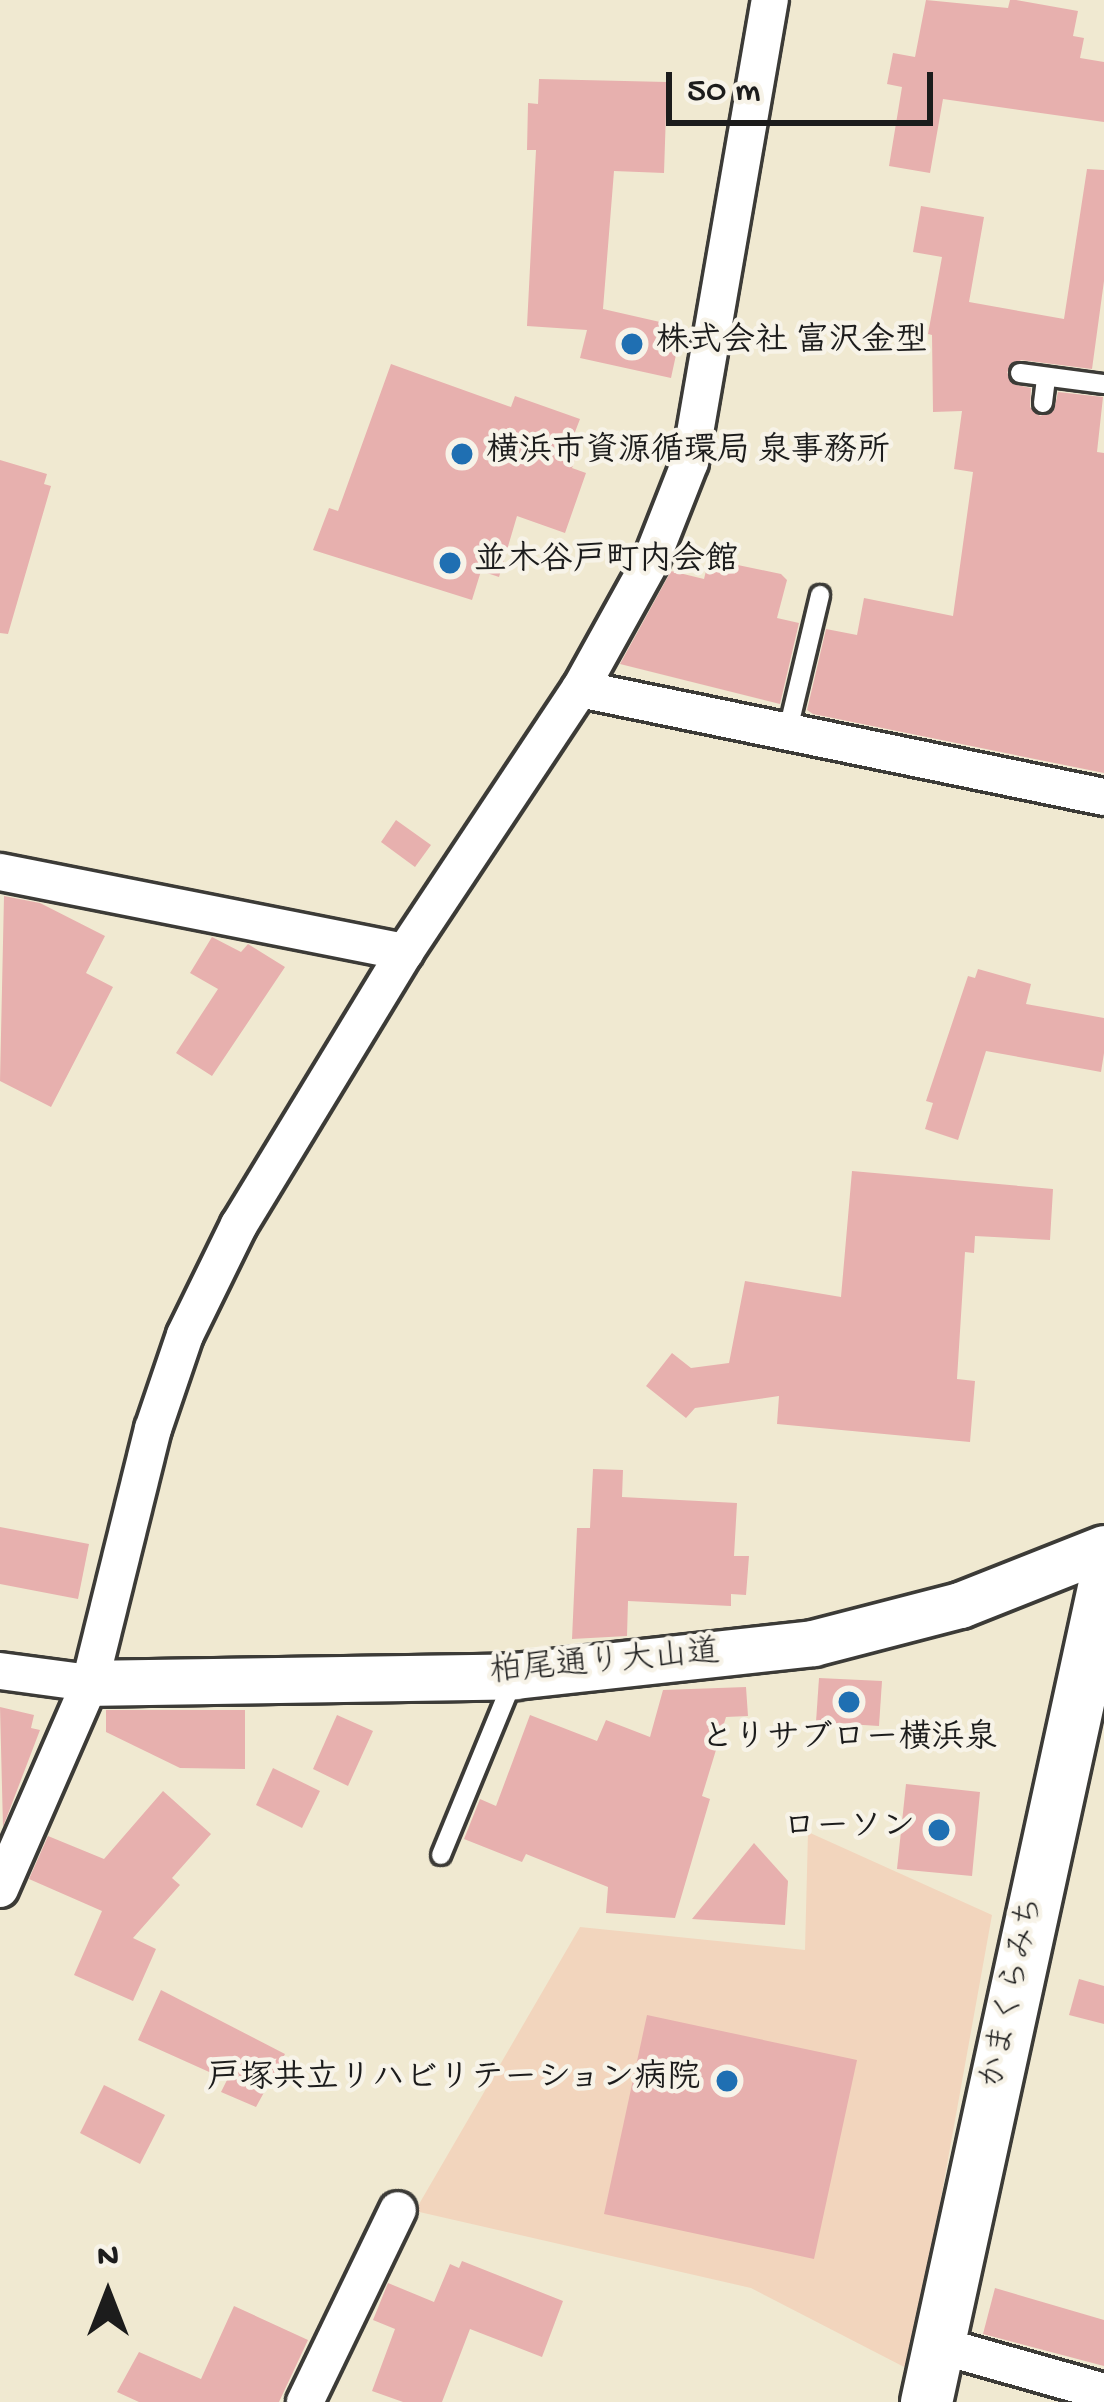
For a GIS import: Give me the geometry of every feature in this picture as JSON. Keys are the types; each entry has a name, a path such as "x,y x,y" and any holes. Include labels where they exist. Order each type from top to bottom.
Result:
{"main road":[{"name":"かまくらみち","path":"926,2402 1104,1583"}],"street":[{"path":"0,1889 90,1682 153,1430 185,1335 239,1225 405,952 580,689 651,561 690,462 770,0"},
{"path":"580,689 1104,797"},
{"path":"0,872 405,952"},
{"name":"柏尾通り大山道","path":"90,1682 515,1676 814,1643 960,1605 1104,1548"},
{"path":"0,1671 90,1682"},
{"path":"305,2402 398,2210"},
{"path":"938,2345 1104,2392"}],"lane":[{"path":"1020,373 1104,384"},
{"path":"1042,404 1046,376"},
{"path":"787,734 820,595"},
{"path":"441,1855 515,1676"}],"shaded area":[{"name":"戸塚共立リハビリテーション病院","path":"808,1832 992,1915 910,2370 751,2288 415,2211 580,1927 805,1950"}],"building":[{"path":"926,0 1008,8 1010,0 1016,0 1078,11 1073,36 1084,38 1080,58 1104,62 1104,122 943,99 930,173 889,166 902,87 887,84 893,53 915,57"},
{"path":"539,79 667,82 664,173 614,171 603,309 682,327 671,378 580,358 587,330 527,326 536,150 527,150 528,103 538,104"},
{"path":"1087,169 1104,170 1104,281 1092,369 1021,360 1007,372 1013,384 1031,388 1030,407 1040,416 1054,410 1058,392 1103,397 1097,452 1104,453 1104,773 813,714 807,710 826,629 857,635 864,598 953,616 973,472 954,469 962,411 933,412 932,335 928,334 942,257 913,252 921,206 984,217 969,302 1064,319"},
{"path":"391,364 511,407 515,396 580,419 570,445 579,449 572,468 586,473 565,533 517,516 499,577 481,571 472,600 313,550 329,508 338,511"},
{"path":"0,460 47,474 44,484 51,486 8,634 0,633"},
{"path":"709,559 781,574 787,580 777,618 799,623 780,704 620,664 671,571 704,579"},
{"path":"396,820 431,845 415,867 381,842"},
{"path":"4,896 40,903 105,936 86,973 113,987 51,1107 0,1081"},
{"path":"212,937 241,952 248,944 285,967 212,1076 176,1053 218,989 190,973"},
{"path":"978,969 1031,984 1026,1004 1104,1018 1104,1053 1101,1072 986,1051 958,1140 925,1129 933,1103 926,1101 968,976 975,978"},
{"path":"852,1171 1053,1189 1050,1240 975,1236 974,1253 965,1252 957,1379 975,1381 970,1442 777,1424 779,1396 695,1408 686,1418 646,1386 672,1353 691,1368 729,1363 745,1281 841,1297"},
{"path":"593,1469 623,1470 622,1497 737,1503 734,1556 749,1556 746,1595 731,1594 731,1606 628,1601 627,1636 572,1639 577,1528 590,1528"},
{"path":"0,1527 89,1544 78,1599 0,1584"},
{"name":"とりサブロー横浜泉","path":"819,1678 882,1681 879,1726 816,1722"},
{"path":"746,1687 748,1716 726,1717 702,1796 710,1799 675,1918 606,1913 608,1887 526,1854 522,1862 464,1839 480,1799 496,1806 530,1715 597,1741 606,1720 650,1737 663,1690"},
{"path":"0,1707 34,1715 31,1728 40,1730 3,1827"},
{"path":"106,1710 245,1710 245,1769 180,1768 106,1732"},
{"path":"337,1715 373,1731 348,1786 313,1769"},
{"path":"273,1768 320,1791 302,1828 256,1805"},
{"name":"ローソン","path":"906,1784 980,1792 972,1876 897,1869"},
{"path":"163,1791 211,1834 172,1878 180,1885 133,1938 156,1949 133,2001 74,1975 102,1911 29,1879 48,1836 104,1859"},
{"path":"754,1843 788,1881 785,1925 692,1919"},
{"path":"1079,1979 1104,1986 1104,2024 1069,2015"},
{"path":"161,1990 285,2054 256,2107 221,2092 227,2080 138,2040"},
{"path":"647,2015 857,2060 814,2259 604,2214"},
{"path":"104,2085 165,2115 140,2164 80,2133"},
{"path":"462,2261 563,2301 542,2357 470,2329 442,2402 403,2402 372,2391 395,2329 373,2320 388,2283 434,2302 450,2264 459,2268"},
{"path":"995,2288 1104,2320 1104,2366 983,2334"},
{"path":"234,2306 308,2340 279,2402 139,2402 117,2392 139,2352 201,2379"}],"place":[{"name":"株式会社 富沢金型","path":"632,344"},
{"name":"横浜市資源循環局 泉事務所","path":"462,454"},
{"name":"並木谷戸町内会館","path":"450,563"},
{"name":"とりサブロー横浜泉","path":"849,1702"},
{"name":"ローソン","path":"939,1830"},
{"name":"戸塚共立リハビリテーション病院","path":"727,2081"}]}
